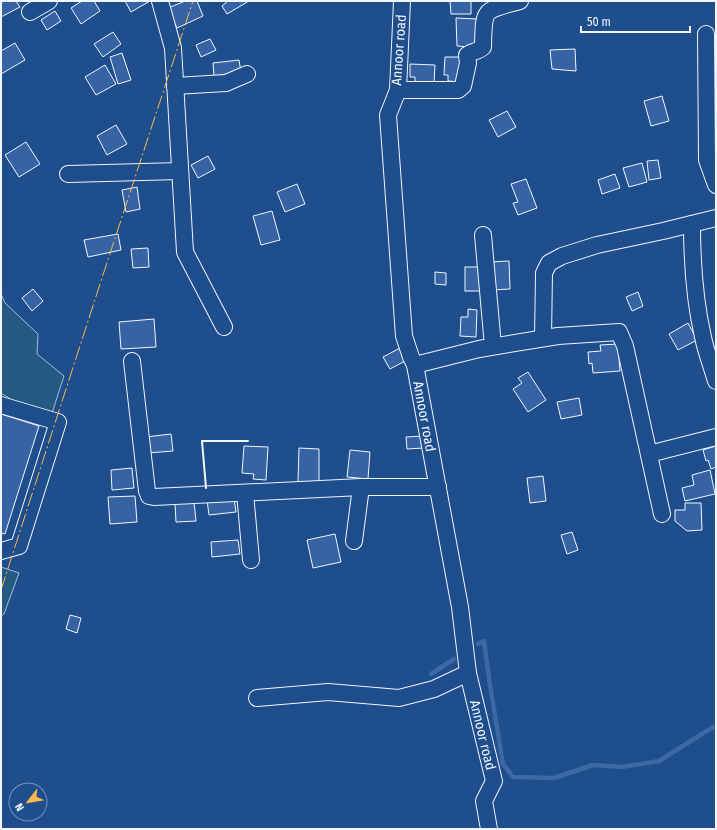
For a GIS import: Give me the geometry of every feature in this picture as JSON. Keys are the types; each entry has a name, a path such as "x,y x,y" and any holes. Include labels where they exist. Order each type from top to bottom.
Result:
{"street":[{"path":"30,12 49,1"},
{"path":"160,1 173,48 186,252 224,327"},
{"name":"Annoor road","path":"402,1 398,90 388,115 404,336 415,365 460,607 468,673 494,781 484,801 489,829"},
{"path":"398,90 458,90 463,86 468,63 467,56 470,52 480,50 483,47 483,22 487,13 495,8 520,1"},
{"path":"706,34 707,160 716,185"},
{"path":"175,86 226,83 247,74"},
{"path":"68,174 180,171"},
{"path":"543,338 544,273 549,263 562,256 597,245 716,218"},
{"path":"692,224 692,253 699,316 703,338 716,381"},
{"path":"483,235 493,346"},
{"path":"415,365 493,346 558,336 619,332 625,346 662,514"},
{"path":"132,361 147,491 149,496 154,497 361,487 438,487"},
{"path":"1,405 58,422 19,546 1,551"},
{"path":"649,454 716,437"},
{"path":"354,541 361,487"},
{"path":"245,493 251,560"},
{"path":"257,698 328,692 399,698 434,689 468,673"}],"shaded area":[{"path":"1,294 5,303 38,334 37,354 64,376 52,413 12,400 1,393"},
{"path":"1,567 19,573 4,614 1,616"}],"building":[{"path":"1,1 16,1 20,7 1,17"},
{"path":"82,1 94,1 100,11 81,24 71,8"},
{"path":"125,1 150,1 131,12"},
{"path":"185,1 197,1 203,16 177,28 168,8"},
{"path":"228,1 249,1 227,14 222,6"},
{"path":"450,1 471,1 471,14 451,14"},
{"path":"55,11 61,21 47,30 41,20"},
{"path":"456,18 478,19 479,48 457,46"},
{"path":"113,32 121,44 103,57 94,44"},
{"path":"210,39 216,50 201,57 196,45"},
{"path":"15,43 25,60 1,74 1,51"},
{"path":"575,49 576,71 552,69 550,50"},
{"path":"122,53 131,80 118,84 110,57"},
{"path":"445,57 461,57 460,82 448,81 448,75 444,75"},
{"path":"239,60 241,72 214,76 213,63"},
{"path":"410,64 435,65 434,84 415,83 415,77 410,77"},
{"path":"105,65 116,84 96,95 85,77"},
{"path":"662,96 669,121 651,126 644,101"},
{"path":"507,111 516,127 498,137 489,120"},
{"path":"116,125 127,144 107,155 97,136"},
{"path":"26,142 40,164 19,177 5,155"},
{"path":"208,156 215,169 198,178 191,165"},
{"path":"658,160 661,178 649,180 647,161"},
{"path":"642,163 647,182 629,187 623,168"},
{"path":"615,174 620,188 602,194 598,180"},
{"path":"526,179 537,208 518,215 513,203 518,202 511,184"},
{"path":"297,184 305,204 285,212 277,192"},
{"path":"137,187 140,209 126,212 122,190"},
{"path":"272,211 280,240 261,245 253,216"},
{"path":"118,234 121,250 88,257 84,240"},
{"path":"148,248 149,267 133,268 131,249"},
{"path":"509,261 510,289 491,290 490,262"},
{"path":"465,267 480,267 480,291 465,291"},
{"path":"435,272 446,273 446,285 435,284"},
{"path":"33,289 43,301 32,311 22,298"},
{"path":"638,292 643,306 632,311 626,297"},
{"path":"468,309 477,310 476,337 460,336 461,317 468,317"},
{"path":"154,319 156,347 121,349 119,322"},
{"path":"688,323 697,340 678,350 669,334"},
{"path":"618,344 620,371 593,373 592,363 589,364 588,352 601,351 600,345"},
{"path":"400,348 407,360 390,369 383,357"},
{"path":"528,372 546,400 528,412 513,389 522,383 518,378"},
{"path":"579,398 582,415 561,419 557,402"},
{"path":"1,414 39,426 5,534 1,533"},
{"path":"171,434 173,451 148,453 146,437"},
{"path":"423,436 424,448 407,449 406,437"},
{"path":"244,446 268,447 266,480 253,479 254,474 242,473"},
{"path":"716,446 716,467 711,469 708,460 706,461 703,450"},
{"path":"299,448 319,449 319,483 298,482"},
{"path":"350,450 370,452 368,479 347,477"},
{"path":"132,468 134,488 112,490 111,470"},
{"path":"710,470 715,494 685,501 682,488 694,485 692,475"},
{"path":"543,476 546,501 530,503 527,478"},
{"path":"135,496 137,522 110,524 108,497"},
{"path":"234,498 236,512 209,515 207,500"},
{"path":"194,502 196,521 176,522 175,503"},
{"path":"685,503 701,503 702,530 687,531 675,521 675,510 685,510"},
{"path":"572,532 578,550 567,554 561,535"},
{"path":"335,534 341,562 313,568 307,540"},
{"path":"238,540 240,554 212,557 211,542"},
{"path":"70,615 81,618 77,633 66,629"}],"waterway":[{"path":"478,644 484,641 503,764 513,777 554,778 593,765 622,767 659,761 713,727 716,728"},
{"path":"431,674 454,659"}],"wall":[{"path":"206,488 202,441 248,441"}],"power":[{"path":"1,590 193,1"}]}
